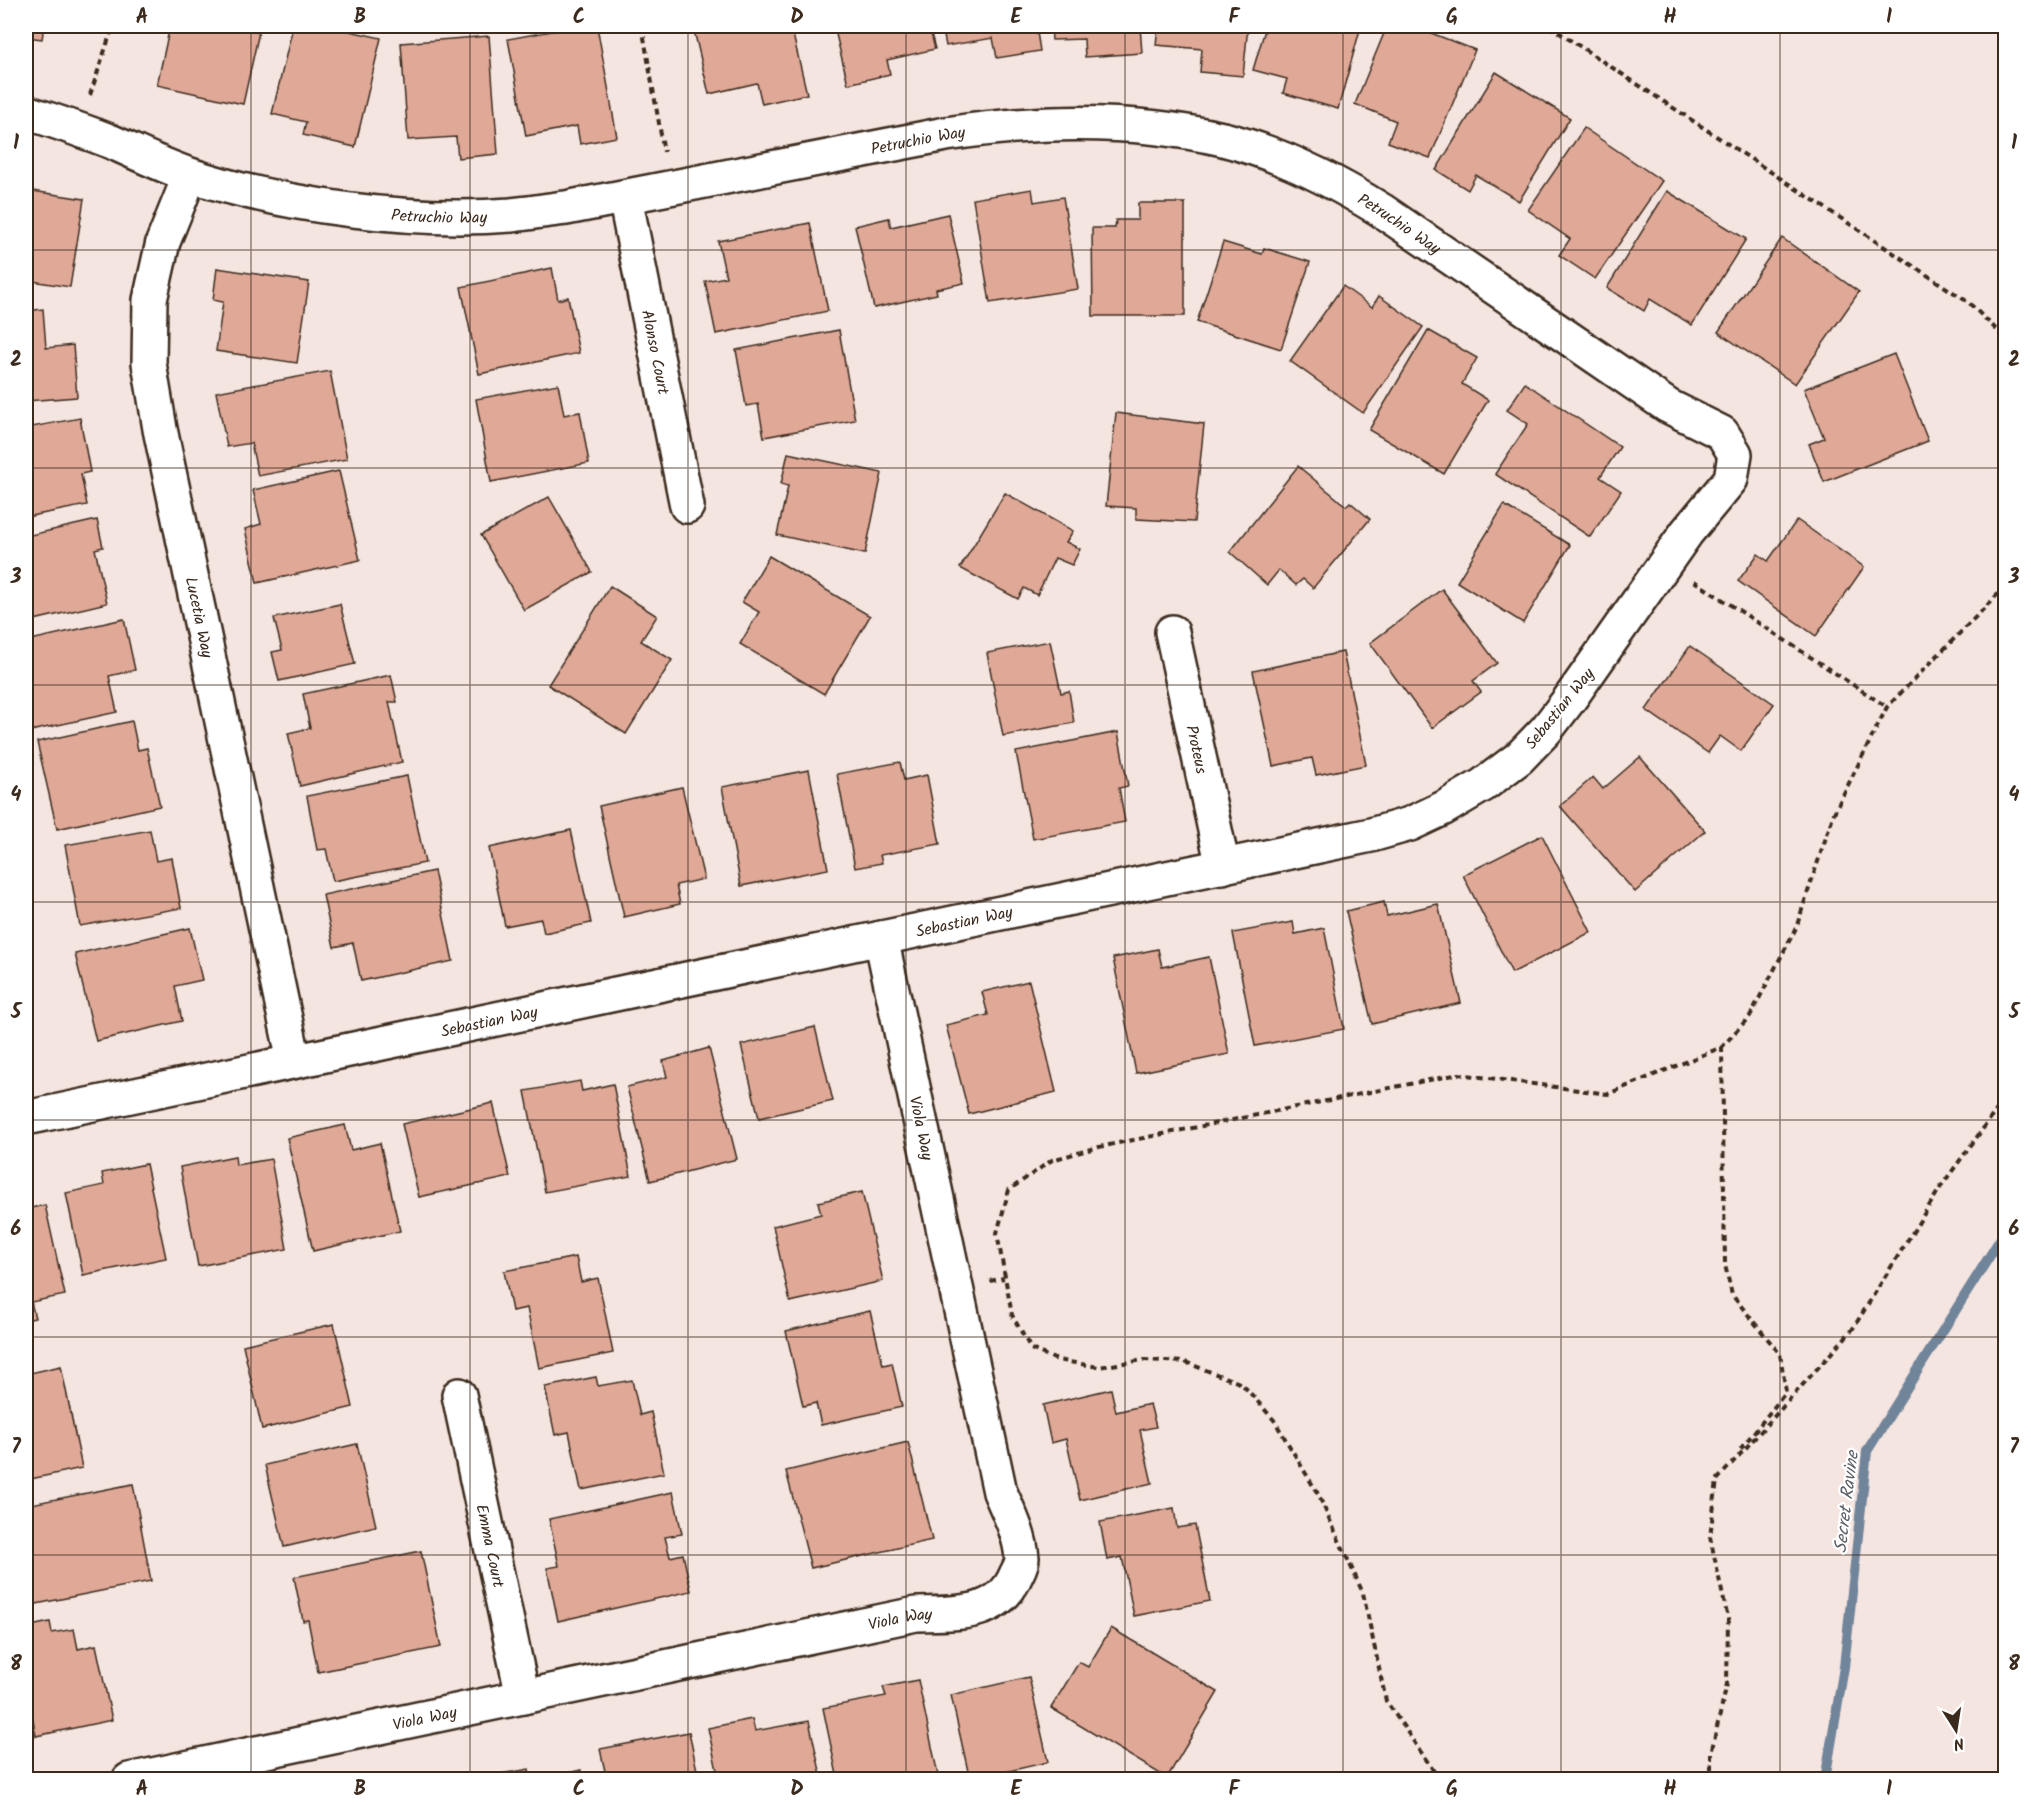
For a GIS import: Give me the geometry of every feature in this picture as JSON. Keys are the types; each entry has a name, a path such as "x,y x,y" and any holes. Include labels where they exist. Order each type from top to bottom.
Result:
{"street":[{"name":"Petruchio Way","path":"26,112 79,130 190,175 281,198 366,211 413,215 511,215 625,198 946,134 998,126 1058,122 1108,123 1159,128 1224,140 1279,158 1362,198 1668,405 1722,432 1735,454"},
{"name":"Lucetia Way","path":"190,175 163,242 150,300 150,363 160,429 294,1061"},
{"name":"Alonso Court","path":"625,198 687,506"},
{"name":"Sebastian Way","path":"26,1118 1223,867 1371,835 1410,824 1444,808 1483,785 1519,758 1546,730 1687,532 1731,479 1735,454"},
{"name":"Proteus","path":"1172,632 1223,867"},
{"name":"Viola Way","path":"129,1779 916,1614 957,1613 986,1608 1012,1586 1023,1561 1018,1533 1000,1492 881,938"},
{"name":"Emma Court","path":"459,1395 524,1696"}],"path":[{"path":"79,130 113,26"},
{"path":"642,26 662,143 673,188"},
{"path":"1549,26 1968,302 2006,339"},
{"path":"1665,563 1887,706"},
{"path":"1440,1779 1386,1701 1363,1593 1318,1494 1274,1420 1242,1384 1185,1362 1143,1360 1099,1367 1057,1360 1031,1349 1012,1315 997,1233 1009,1190 1052,1160 1099,1147 1459,1074 1608,1095 1722,1047 1750,1016 1796,928 1834,813 1887,706 2006,586"},
{"path":"1711,1779 1712,1753 1727,1684 1728,1619 1710,1537 1717,1480 1786,1392 1780,1353 1732,1295 1725,1265 1722,1047"},
{"path":"1717,1480 1852,1330 1942,1185 2006,1097"}],"building":[{"path":"26,26 44,26 42,39 26,37"},
{"path":"45,26 85,26 84,31"},
{"path":"170,26 228,26 259,32 243,104 157,85"},
{"path":"293,26 327,26 381,38 355,147 303,135 306,122 272,114"},
{"path":"579,26 597,26 617,137 580,144 577,126 526,136 508,39"},
{"path":"693,26 791,26 807,94 762,104 757,83 709,94"},
{"path":"834,26 929,26 935,49 887,60 890,74 848,84"},
{"path":"942,26 1036,26 1040,51 997,58 993,38 946,46"},
{"path":"1051,26 1140,26 1142,53 1085,57 1084,39 1052,40"},
{"path":"1158,26 1248,26 1243,76 1200,72 1202,49 1156,45"},
{"path":"1266,26 1361,26 1338,109 1283,93 1287,79 1253,70"},
{"path":"1387,26 1413,26 1475,50 1430,158 1388,142 1396,121 1355,104"},
{"path":"489,36 498,154 458,158 456,137 408,140 401,43"},
{"path":"1496,72 1570,118 1519,201 1476,175 1468,190 1436,170"},
{"path":"1584,128 1662,181 1595,279 1559,255 1570,239 1528,210"},
{"path":"1032,189 1034,202 1063,197 1078,289 990,303 973,199"},
{"path":"26,190 84,199 70,287 26,280"},
{"path":"1667,191 1746,239 1692,325 1650,299 1644,311 1607,288"},
{"path":"1138,203 1185,203 1185,316 1093,316 1092,228 1115,228 1116,220 1138,220"},
{"path":"948,214 964,283 936,289 937,294 874,308 855,226 889,218 891,227"},
{"path":"810,223 828,311 716,334 705,281 726,277 718,241"},
{"path":"1782,238 1859,292 1795,384 1718,332"},
{"path":"1223,242 1262,254 1264,248 1310,262 1281,349 1197,322"},
{"path":"217,268 309,282 297,363 216,351 223,302 213,300"},
{"path":"552,268 558,300 568,297 579,353 479,374 461,287"},
{"path":"1343,286 1372,307 1379,296 1423,327 1363,413 1290,361"},
{"path":"43,309 46,348 73,345 77,397 26,401 26,311"},
{"path":"839,330 855,420 764,437 758,404 746,406 736,350"},
{"path":"1428,330 1477,358 1462,384 1488,400 1444,474 1369,430"},
{"path":"1894,354 1928,441 1824,482 1809,444 1824,438 1804,389"},
{"path":"330,371 347,459 258,476 251,443 227,447 216,392"},
{"path":"1525,383 1620,447 1600,477 1621,491 1590,537 1495,474 1528,424 1507,410"},
{"path":"558,384 564,415 580,412 589,463 491,482 476,399"},
{"path":"1116,413 1204,424 1194,522 1136,519 1136,508 1106,506"},
{"path":"80,418 90,472 81,474 87,505 26,517 26,428"},
{"path":"788,453 882,473 865,554 777,535 788,486 781,484"},
{"path":"1298,466 1346,506 1350,502 1370,519 1313,588 1303,579 1296,585 1279,570 1267,585 1230,552"},
{"path":"339,471 360,560 257,583 245,529 261,524 253,490"},
{"path":"1005,493 1073,531 1066,542 1080,549 1072,565 1055,558 1037,595 1024,588 1018,599 960,568"},
{"path":"549,497 592,572 524,610 481,535"},
{"path":"1504,505 1570,545 1523,623 1457,582"},
{"path":"97,520 103,547 95,549 107,603 34,620 26,581 26,536"},
{"path":"1797,520 1864,567 1816,636 1738,581 1758,554 1768,561"},
{"path":"769,556 870,616 824,694 740,644 759,612 742,602"},
{"path":"610,586 657,616 641,641 672,660 626,734 548,685"},
{"path":"1442,589 1497,663 1473,681 1481,692 1432,728 1370,643"},
{"path":"340,604 355,664 279,681 272,652 282,650 274,618"},
{"path":"124,619 135,670 109,676 117,712 26,732 26,705 29,705 26,689 26,641"},
{"path":"1050,641 1061,693 1069,691 1074,723 1003,736 987,653"},
{"path":"1690,646 1774,704 1741,751 1720,736 1708,753 1646,710"},
{"path":"1343,652 1366,765 1316,775 1312,758 1273,766 1253,671"},
{"path":"391,675 397,702 389,702 402,762 300,786 288,733 310,728 303,694"},
{"path":"132,721 138,750 147,748 160,806 57,829 37,742"},
{"path":"1118,732 1128,786 1119,788 1125,822 1033,839 1016,752"},
{"path":"1640,757 1705,831 1635,892 1560,806 1593,777 1603,789"},
{"path":"900,762 904,780 927,775 940,844 880,855 882,863 855,868 837,774"},
{"path":"809,770 828,869 741,886 722,787"},
{"path":"407,776 425,863 333,881 326,849 317,850 307,796"},
{"path":"682,787 704,879 676,885 680,904 624,917 599,806"},
{"path":"150,830 156,861 172,858 181,908 80,926 65,845"},
{"path":"571,830 591,923 544,933 541,919 505,926 489,848"},
{"path":"1542,835 1591,932 1512,973 1463,875"},
{"path":"434,871 453,961 361,981 353,943 334,947 323,895"},
{"path":"1384,902 1387,916 1438,904 1461,1003 1372,1024 1346,911"},
{"path":"1293,922 1295,934 1324,928 1344,1029 1255,1046 1233,933"},
{"path":"190,928 202,980 175,986 182,1021 96,1041 75,954"},
{"path":"1158,949 1162,967 1209,957 1229,1054 1136,1073 1113,958"},
{"path":"1029,981 1056,1092 969,1114 946,1025 988,1015 982,992"},
{"path":"815,1027 833,1101 759,1118 741,1045"},
{"path":"709,1048 737,1159 650,1181 627,1087 667,1077 663,1061"},
{"path":"580,1081 582,1091 613,1084 631,1176 545,1192 525,1091"},
{"path":"493,1103 510,1177 419,1197 402,1124"},
{"path":"345,1125 351,1150 380,1143 400,1231 313,1251 287,1138"},
{"path":"235,1156 236,1165 271,1159 287,1249 198,1266 180,1167"},
{"path":"146,1164 166,1258 83,1275 66,1193 104,1185 102,1173"},
{"path":"862,1192 883,1281 790,1302 773,1226 821,1214 818,1202"},
{"path":"45,1205 65,1295 31,1302 35,1318 26,1320 26,1209"},
{"path":"576,1257 581,1282 598,1278 613,1353 539,1368 527,1308 512,1311 504,1271"},
{"path":"870,1311 883,1365 892,1363 902,1407 821,1425 816,1403 803,1406 786,1331"},
{"path":"334,1324 353,1407 262,1429 243,1345"},
{"path":"61,1366 82,1468 26,1480 26,1374"},
{"path":"596,1377 598,1386 632,1380 640,1415 651,1412 664,1473 581,1490 569,1432 555,1435 545,1387"},
{"path":"1111,1389 1116,1412 1150,1404 1156,1427 1140,1430 1152,1483 1080,1500 1066,1439 1051,1443 1043,1405"},
{"path":"908,1442 932,1540 811,1568 786,1471"},
{"path":"357,1444 376,1526 284,1547 265,1465"},
{"path":"133,1484 151,1581 26,1606 26,1505"},
{"path":"673,1492 682,1534 665,1537 670,1557 683,1554 691,1591 558,1621 547,1568 559,1566 549,1519"},
{"path":"1174,1508 1177,1528 1195,1525 1210,1601 1134,1616 1122,1557 1107,1560 1100,1522"},
{"path":"421,1551 441,1647 318,1672 308,1620 303,1621 294,1577"},
{"path":"50,1622 52,1633 74,1629 78,1649 96,1645 112,1720 36,1736 26,1682 26,1627"},
{"path":"1111,1628 1218,1692 1167,1778 1051,1708 1079,1662 1088,1667"},
{"path":"1029,1677 1048,1762 970,1780 951,1695"},
{"path":"918,1680 939,1780 838,1780 823,1708 886,1696 883,1687"},
{"path":"752,1719 755,1731 809,1721 822,1780 719,1780 708,1728"},
{"path":"689,1732 699,1780 607,1780 600,1749"},
{"path":"529,1769 531,1780 484,1780 484,1777"},
{"path":"581,1770 583,1780 537,1780"}],"waterway":[{"name":"Secret Ravine","path":"1825,1780 1844,1667 1867,1451 2006,1230"}]}
